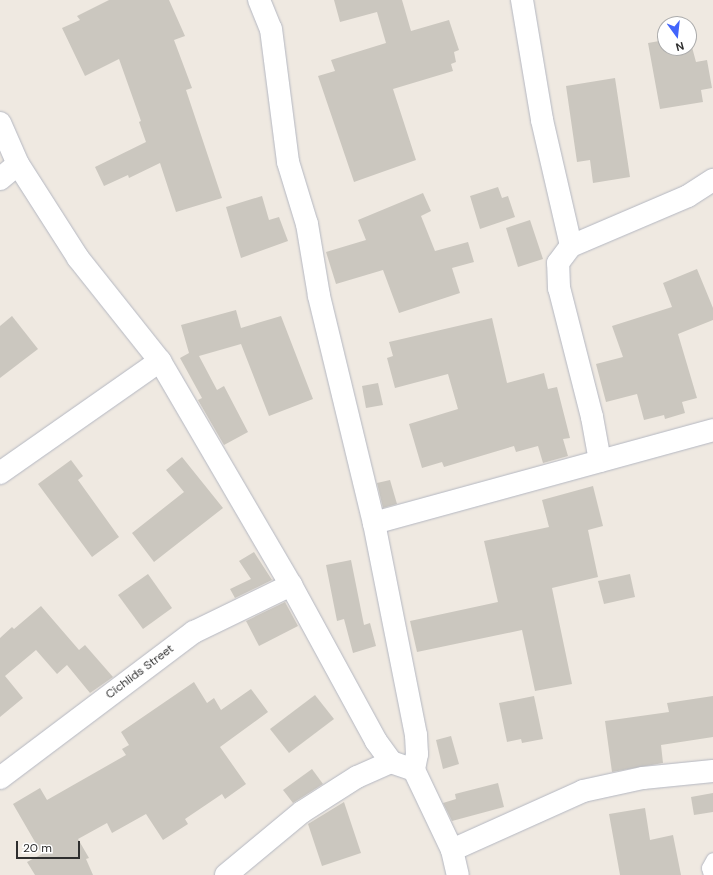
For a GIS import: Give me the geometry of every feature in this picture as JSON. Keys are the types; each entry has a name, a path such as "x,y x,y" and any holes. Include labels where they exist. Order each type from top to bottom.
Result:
{"street":[{"path":"260,0 271,29 288,162 306,224 319,296 374,523 416,735 417,754 414,770 452,850 458,875"},
{"path":"522,0 542,120 571,246"},
{"path":"0,123 18,164 78,258 160,360 291,585 376,741 391,762 414,770"},
{"path":"0,179 18,164"},
{"path":"600,461 592,417 559,288 558,262 571,246 688,196 713,180"},
{"path":"0,473 160,360"},
{"path":"374,523 713,430"},
{"name":"Cichlids Street","path":"0,778 194,632 291,585"},
{"path":"226,875 302,812 357,777 391,762"},
{"path":"452,850 583,791 643,778 713,771"}],"lane":[{"path":"710,875 708,868 713,859"}],"building":[{"path":"109,0 169,0 185,36 174,40 192,88 186,90 222,198 176,212 160,163 129,178 128,175 104,186 95,167 146,142 139,122 141,121 119,59 85,76 62,28 80,20 77,16"},
{"path":"334,0 402,0 411,31 449,20 459,50 454,52 456,62 451,64 453,71 393,89 416,160 354,182 318,76 335,71 331,60 386,43 377,12 340,22"},
{"path":"657,41 657,56 694,56 696,62 707,60 712,88 701,90 703,102 660,109 648,43"},
{"path":"615,78 630,177 593,183 590,160 577,162 566,86"},
{"path":"498,187 502,198 508,196 515,217 480,229 470,196"},
{"path":"423,193 431,211 421,216 435,251 468,242 474,262 452,268 460,293 399,313 383,270 336,284 326,252 366,240 358,220"},
{"path":"262,196 269,220 279,217 288,241 241,258 226,207"},
{"path":"530,220 543,259 518,267 506,228"},
{"path":"697,269 713,308 713,320 678,334 697,398 682,402 685,413 665,419 664,415 644,420 637,394 606,402 596,364 623,357 612,326 672,307 663,283"},
{"path":"236,310 241,328 281,316 313,399 269,416 241,344 199,356 217,390 224,386 248,432 224,445 198,400 202,398 180,358 189,353 181,325"},
{"path":"12,316 38,349 0,378 0,326"},
{"path":"492,318 507,383 544,373 548,389 557,387 570,438 563,439 568,456 543,463 538,446 516,452 514,446 444,467 442,462 422,468 409,424 458,409 448,374 395,388 387,358 393,356 389,342"},
{"path":"378,383 383,405 366,408 362,386"},
{"path":"182,457 223,508 154,562 132,533 184,492 166,470"},
{"path":"71,460 83,476 78,480 119,537 92,557 38,484"},
{"path":"390,480 397,504 383,508 377,483"},
{"path":"593,486 603,526 588,530 598,577 552,588 572,684 535,691 522,630 417,652 410,621 498,602 484,541 549,527 542,500"},
{"path":"254,552 272,580 235,598 230,589 251,579 239,561"},
{"path":"351,560 364,625 370,623 376,646 353,653 344,619 337,621 326,565"},
{"path":"148,574 172,608 143,629 118,595"},
{"path":"630,574 635,597 604,604 598,581"},
{"path":"285,602 298,626 259,646 246,621"},
{"path":"41,606 79,650 85,645 113,677 90,693 67,665 57,674 36,650 5,676 23,698 0,717 0,638 12,627 14,629"},
{"path":"194,682 207,703 214,698 221,710 251,689 268,712 220,747 246,784 225,799 222,794 185,819 188,824 163,840 146,814 112,833 107,823 78,839 89,858 86,859 93,875 35,875 27,862 42,854 13,804 40,788 47,800 126,755 122,749 129,745 121,732"},
{"path":"315,695 334,719 289,753 270,729"},
{"path":"534,696 543,739 522,743 521,739 507,742 499,703"},
{"path":"713,696 713,737 661,745 663,763 612,772 605,721 669,712 667,703"},
{"path":"451,736 459,764 443,769 436,740"},
{"path":"312,769 323,784 293,803 283,790"},
{"path":"498,783 504,807 452,821 443,803 456,799 455,794"},
{"path":"713,793 713,812 694,815 691,797"},
{"path":"344,802 361,853 322,866 308,824"},
{"path":"645,808 650,840 673,835 681,875 620,875 609,814"}]}
